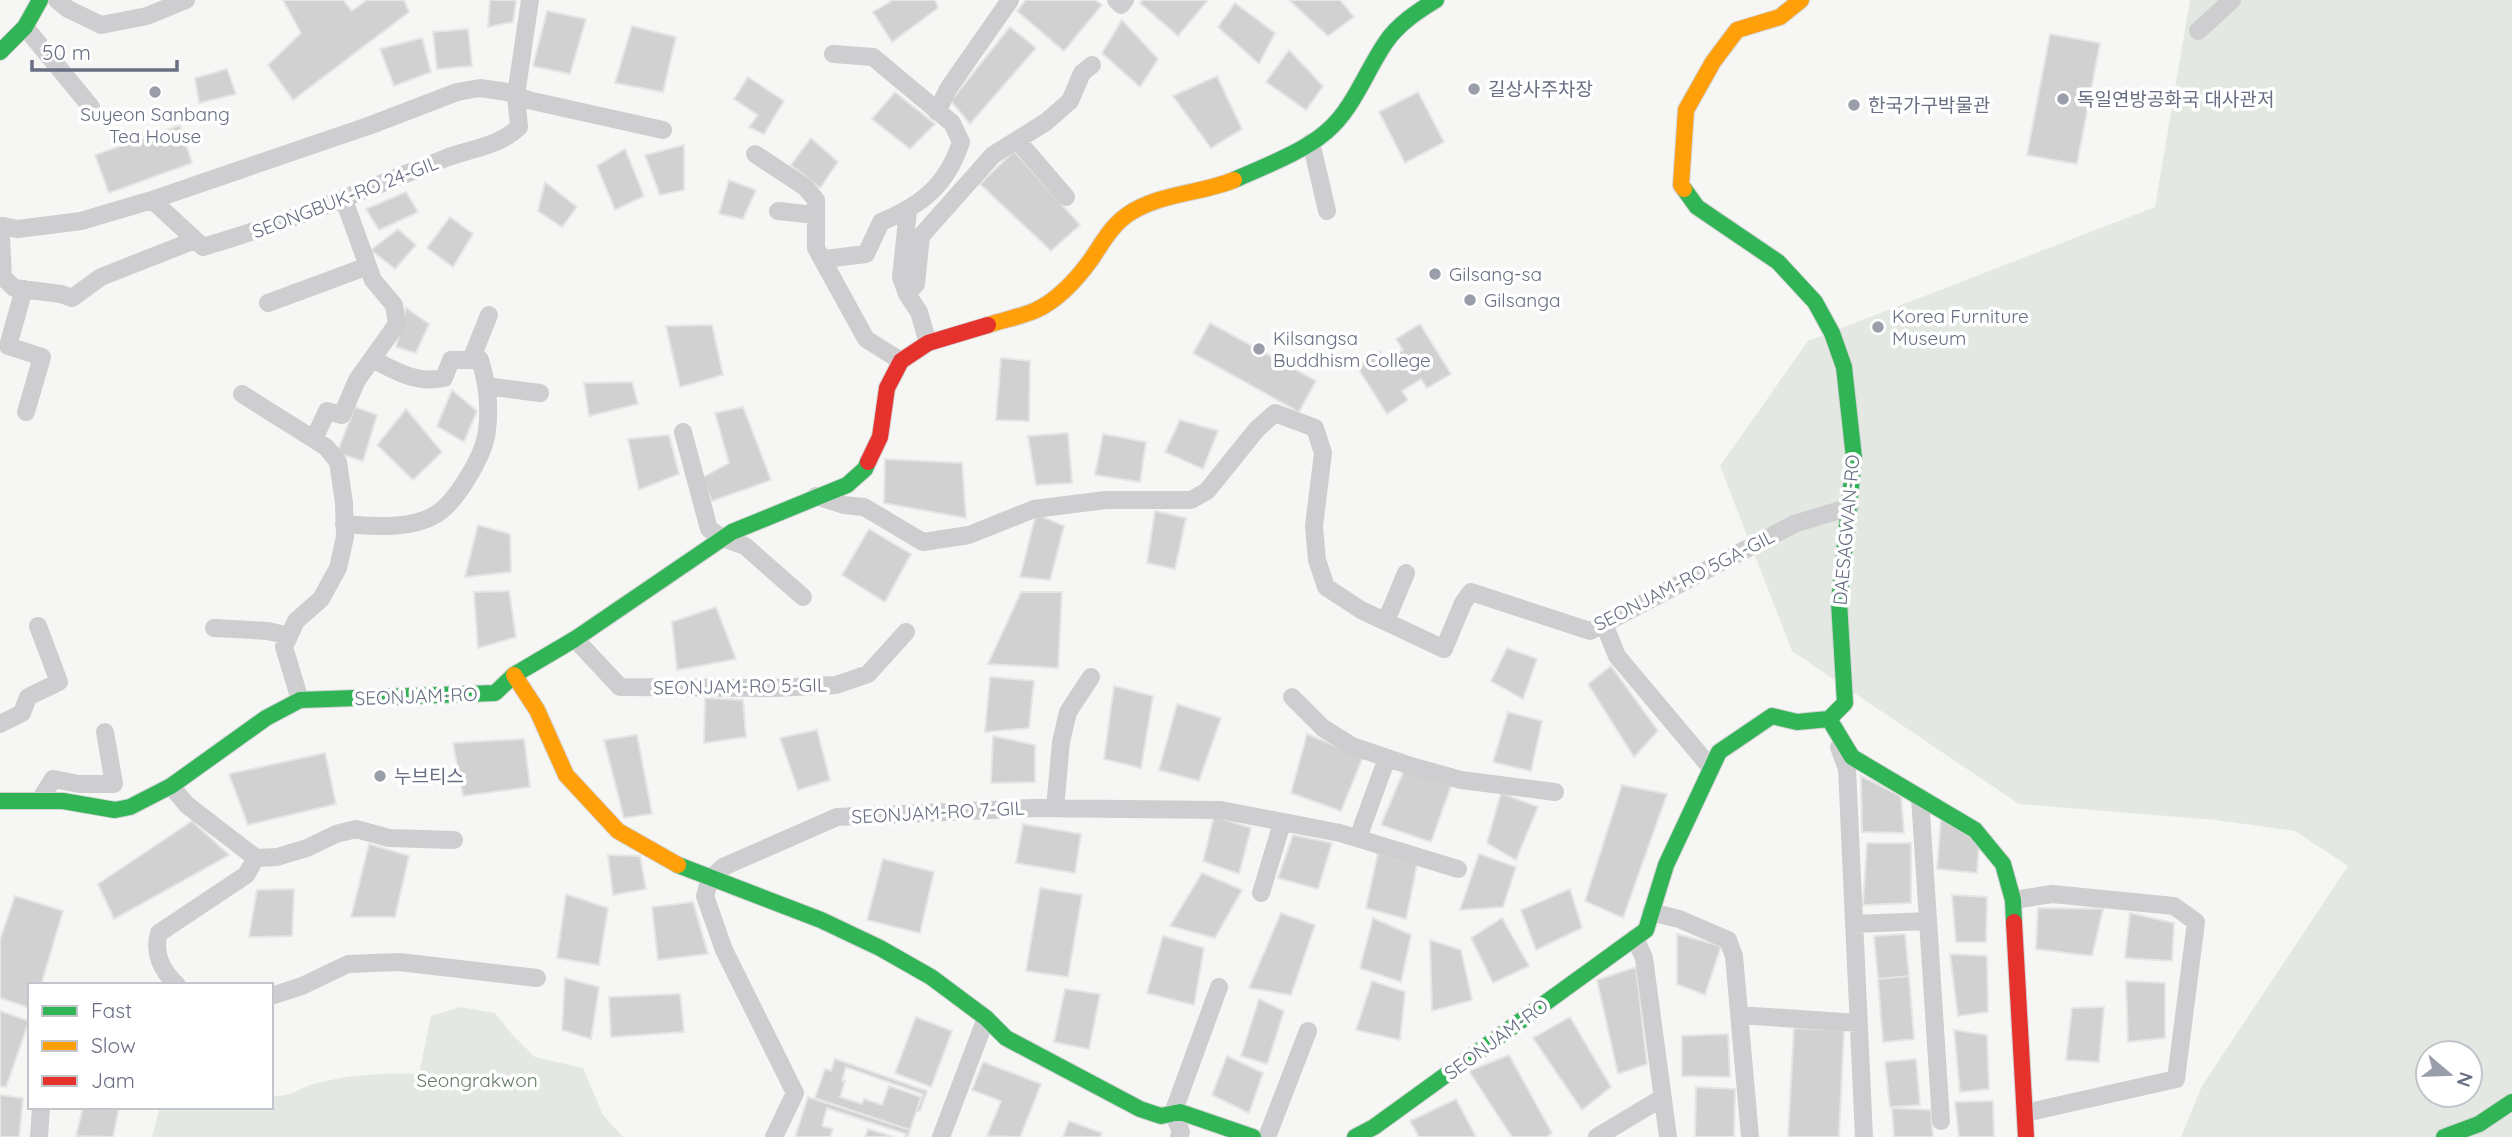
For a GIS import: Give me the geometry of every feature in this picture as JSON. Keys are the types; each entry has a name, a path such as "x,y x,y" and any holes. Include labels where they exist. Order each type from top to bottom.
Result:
{"street":[{"path":"0,52 25,27 40,0"},
{"path":"57,0 68,9 101,25 147,16 186,0"},
{"name":"SEONGBUK-RO 24-GIL","path":"195,240 203,247 269,228 449,157 510,136 519,127 516,96 530,0"},
{"path":"937,112 948,89 1010,0"},
{"path":"1116,0 1121,5 1125,0"},
{"path":"1253,1137 1180,1112 1161,1116 1140,1109 1006,1038 986,1018 931,977 880,948 821,920 672,863 618,831 566,775 537,710 514,675 575,639 723,538 847,485 865,469 880,437 887,388 901,361 928,343 1038,310 1065,289 1090,261 1108,232 1128,214 1166,198 1222,185 1280,160 1327,132 1356,95 1387,40 1415,13 1436,0"},
{"name":"DAESAGWAN-RO","path":"1801,0 1792,11 1767,24 1737,30 1713,62 1686,110 1681,185 1697,207 1777,262 1815,302 1832,333 1844,367 1854,458 1839,602 1845,703 1829,719"},
{"path":"2198,31 2232,0"},
{"path":"25,27 91,107"},
{"path":"825,259 866,254 881,222 908,211 931,193 953,165 961,142 952,123 873,57 833,54"},
{"path":"907,294 916,284 921,236 993,155 1046,122 1070,101 1082,73 1092,65"},
{"path":"152,200 195,240 101,277 72,298 4,284 2,226 18,229 80,221 152,200 371,125 457,92 480,88 663,130"},
{"path":"1017,140 1066,197"},
{"path":"1311,142 1327,211"},
{"path":"755,155 805,187 816,200 817,248 866,339 901,361"},
{"path":"314,439 327,411 342,415 357,380 397,324 394,305 373,280 344,200"},
{"path":"778,211 816,215"},
{"path":"908,211 901,277 907,294 919,312 928,343"},
{"path":"268,303 368,266"},
{"path":"24,289 8,346 42,357 26,412"},
{"path":"471,360 489,315"},
{"path":"344,524 400,526 434,516 456,495 478,459 488,432 486,386 480,360 452,360 444,378 428,381 407,377 372,359"},
{"path":"486,386 540,393"},
{"path":"242,394 326,447 338,463 344,503 345,537 338,568 321,599 296,621 284,647 300,700"},
{"name":"SEONJAM-RO 5GA-GIL","path":"816,496 844,505 864,507 923,542 970,535 1034,509 1106,500 1191,500 1207,491 1257,429 1275,413 1315,428 1323,453 1314,526 1317,560 1326,587 1361,610 1444,649 1463,603 1471,592 1590,631 1794,524 1850,507"},
{"path":"683,432 709,529 723,538 745,546 803,597"},
{"path":"1386,621 1406,573"},
{"path":"1604,624 1617,656 1711,768"},
{"path":"0,724 22,713 29,697 59,682 38,626"},
{"path":"214,628 268,631 289,636"},
{"name":"SEONJAM-RO 5-GIL","path":"575,639 620,687 774,688 836,685 868,674 906,632"},
{"name":"SEONJAM-RO","path":"0,801 63,801 115,810 130,807 171,786 267,718 300,700 495,693 514,675"},
{"path":"1055,808 1061,742 1068,712 1091,677"},
{"path":"1292,697 1323,728 1352,746 1461,780 1555,792"},
{"name":"SEONJAM-RO","path":"1355,1137 1377,1132 1646,930 1666,865 1718,752 1772,716 1797,722 1829,719"},
{"path":"1829,719 1852,757 1975,830 2003,864 2013,900 2026,1137"},
{"path":"1829,719 1847,769 1864,1137"},
{"path":"40,800 53,779 79,784 114,785 105,732"},
{"path":"1358,838 1387,758"},
{"path":"171,786 187,805 256,858 287,854 336,834 356,829 389,838 454,840"},
{"path":"1920,797 1941,1121"},
{"name":"SEONJAM-RO 7-GIL","path":"710,879 723,867 837,817 1055,808 1220,810 1340,833 1458,869"},
{"path":"1261,893 1282,823"},
{"path":"175,983 165,974 155,947 159,933 246,875 256,858"},
{"path":"710,879 705,895 724,950 795,1093 774,1137"},
{"path":"2013,900 2052,894 2174,906 2196,922 2176,1079 2025,1113"},
{"path":"1651,912 1699,926 1728,940 1734,956 1750,1137"},
{"path":"1854,924 1928,922"},
{"path":"1635,938 1644,958 1668,1137"},
{"path":"273,995 302,986 348,964 398,962 537,978"},
{"path":"1179,1137 1181,1132 1173,1113 1219,988"},
{"path":"1739,1015 1858,1023"},
{"path":"941,1137 986,1018"},
{"path":"1267,1137 1308,1031"},
{"path":"1597,1137 1662,1098"},
{"path":"2444,1137 2479,1124 2512,1102"},
{"path":"39,1137 41,1109"}],"green space":[{"path":"2190,0 2512,0 2512,1137 2181,1137 2202,1086 2348,866 2295,831 2216,820 2019,804 1792,651 1720,466 1808,341 2155,207"},
{"name":"Seongrakwon","path":"460,1007 495,1013 535,1057 583,1068 603,1115 623,1137 152,1137 159,1109 273,1109 273,1096 289,1094 325,1081 366,1075 419,1074 431,1016"}],"building":[{"path":"283,0 343,0 352,11 367,0 404,0 409,12 293,100 268,65 301,33"},
{"path":"490,0 516,0 513,22 488,27"},
{"path":"893,0 935,0 938,8 892,42 873,12"},
{"path":"1026,0 1095,0 1102,5 1064,51 1017,11"},
{"path":"1143,0 1208,0 1178,36 1140,3"},
{"path":"1289,0 1340,0 1354,17 1328,36"},
{"path":"1235,3 1275,33 1259,64 1218,27"},
{"path":"547,11 586,19 570,74 533,66"},
{"path":"1122,20 1158,59 1140,87 1102,53"},
{"path":"632,26 676,37 663,92 615,83"},
{"path":"1010,27 1036,48 970,124 951,101"},
{"path":"468,29 472,66 437,69 433,32"},
{"name":"독일연방공화국 대사관저","path":"2050,34 2100,43 2077,164 2027,155"},
{"path":"422,38 431,72 394,86 380,49"},
{"path":"1289,50 1323,86 1306,110 1266,82"},
{"path":"227,69 236,94 199,103 195,78"},
{"path":"1217,76 1242,129 1211,148 1173,96"},
{"path":"748,77 784,101 764,134 749,127 758,115 734,99"},
{"path":"895,92 935,124 910,149 872,119"},
{"path":"1418,92 1444,142 1405,163 1379,112"},
{"path":"180,125 192,163 109,193 95,155"},
{"path":"811,138 838,162 820,188 791,165"},
{"path":"684,145 684,190 660,195 645,155"},
{"path":"625,149 644,196 615,210 597,166"},
{"path":"1014,151 1080,225 1051,251 980,184"},
{"path":"729,180 756,190 743,219 719,214"},
{"path":"545,182 577,207 562,227 538,211"},
{"path":"406,192 418,212 379,230 366,209"},
{"path":"450,217 473,234 453,267 427,248"},
{"path":"398,229 416,245 395,269 371,250"},
{"path":"406,308 429,324 416,353 396,347"},
{"path":"1210,323 1316,381 1299,412 1193,353"},
{"path":"1420,324 1451,374 1427,388 1421,379 1402,391 1408,400 1387,414 1356,365 1380,351 1386,361 1403,350 1396,339"},
{"path":"712,325 723,375 680,387 666,326"},
{"path":"1001,358 1030,361 1029,421 996,420"},
{"path":"632,382 638,404 589,416 584,383"},
{"path":"452,390 477,411 464,442 437,426"},
{"path":"355,407 377,415 363,461 337,453"},
{"path":"743,407 771,480 712,501 702,478 729,463 715,413"},
{"path":"406,409 442,452 413,480 377,445"},
{"path":"1180,420 1218,431 1203,469 1165,452"},
{"path":"1068,433 1072,483 1036,485 1028,436"},
{"path":"1103,434 1146,442 1140,482 1095,475"},
{"path":"669,435 679,474 639,490 628,439"},
{"path":"885,459 962,463 966,518 884,503"},
{"path":"1155,511 1186,518 1175,569 1147,563"},
{"path":"1036,514 1064,526 1050,580 1020,577"},
{"path":"478,525 510,534 511,572 465,577"},
{"path":"869,529 911,554 885,602 842,575"},
{"path":"509,591 516,637 478,648 474,592"},
{"path":"1021,592 1062,592 1058,668 988,664"},
{"path":"716,607 736,659 677,670 672,622"},
{"path":"1507,648 1537,659 1523,699 1491,681"},
{"path":"1611,666 1658,731 1634,757 1588,684"},
{"path":"990,677 1034,681 1029,728 985,732"},
{"path":"1114,686 1153,696 1141,768 1104,759"},
{"path":"705,698 743,700 746,737 704,743"},
{"path":"1177,704 1221,718 1199,781 1159,770"},
{"path":"1508,712 1542,721 1531,771 1493,762"},
{"path":"817,730 830,780 798,790 780,738"},
{"path":"1307,734 1363,757 1341,811 1291,793"},
{"path":"637,735 652,814 624,818 604,740"},
{"path":"993,736 1035,745 1035,782 991,783"},
{"path":"524,739 530,787 463,796 453,743"},
{"path":"325,753 336,804 248,825 229,774"},
{"path":"1404,770 1451,786 1431,842 1381,825"},
{"path":"1861,776 1901,796 1904,833 1862,832"},
{"path":"1622,785 1667,794 1623,918 1585,901"},
{"path":"1501,793 1538,807 1516,860 1487,843"},
{"path":"1214,816 1251,828 1239,874 1203,861"},
{"path":"1941,817 1979,843 1977,873 1937,869"},
{"path":"192,821 229,855 114,919 98,884"},
{"path":"1023,824 1081,834 1075,873 1016,863"},
{"path":"1293,835 1332,843 1318,889 1278,878"},
{"path":"1867,843 1911,843 1911,903 1863,905"},
{"path":"369,844 409,856 395,917 351,917"},
{"path":"1378,853 1417,865 1406,919 1366,908"},
{"path":"1479,854 1516,867 1503,907 1460,910"},
{"path":"608,855 640,856 646,889 613,895"},
{"path":"883,859 934,872 920,933 867,920"},
{"path":"1202,873 1242,890 1215,938 1170,926"},
{"path":"1040,888 1082,895 1068,977 1026,971"},
{"path":"294,889 292,936 249,937 257,890"},
{"path":"1570,889 1582,928 1536,950 1521,910"},
{"path":"566,894 608,908 599,965 557,958"},
{"path":"1952,895 1987,897 1986,942 1956,942"},
{"path":"15,896 63,911 42,983 28,983 28,1007 0,998 0,940"},
{"path":"693,902 708,954 658,960 652,907"},
{"path":"2038,908 2103,909 2092,956 2036,949"},
{"path":"1281,913 1315,925 1291,995 1249,988"},
{"path":"2130,913 2174,923 2172,961 2125,958"},
{"path":"1373,918 1411,935 1401,982 1360,968"},
{"path":"1502,918 1529,966 1493,983 1471,938"},
{"path":"1677,934 1721,946 1705,995 1677,984"},
{"path":"1905,934 1909,976 1878,979 1874,936"},
{"path":"1163,936 1204,948 1194,1005 1147,993"},
{"path":"1430,940 1461,950 1472,1000 1432,1011"},
{"path":"1950,954 1987,956 1988,1012 1958,1016"},
{"path":"1636,967 1647,1064 1618,1074 1597,980"},
{"path":"1909,976 1914,1039 1883,1042 1878,979"},
{"path":"565,978 599,987 591,1039 562,1030"},
{"path":"1372,981 1405,992 1400,1040 1356,1030"},
{"path":"2126,981 2165,983 2165,1038 2128,1042"},
{"path":"1065,989 1100,994 1089,1049 1054,1042"},
{"path":"680,994 684,1032 611,1037 609,997"},
{"path":"1259,999 1284,1011 1267,1064 1241,1056"},
{"path":"2104,1007 2099,1062 2066,1060 2072,1008"},
{"path":"0,1011 28,1021 28,1024 6,1087 0,1086"},
{"path":"916,1017 952,1031 931,1087 895,1073"},
{"path":"1570,1017 1611,1087 1582,1110 1533,1038"},
{"path":"1794,1028 1844,1030 1839,1137 1788,1137"},
{"path":"1954,1030 1987,1035 1989,1089 1960,1092"},
{"path":"1728,1034 1730,1077 1682,1076 1682,1036"},
{"path":"1509,1055 1552,1133 1547,1137 1512,1137 1469,1071"},
{"path":"1227,1056 1263,1073 1249,1113 1212,1095"},
{"path":"835,1059 927,1091 920,1111 917,1110 923,1094 846,1067 840,1097 862,1104 864,1099 882,1105 889,1086 921,1097 910,1130 815,1098 825,1069 831,1071"},
{"path":"1916,1059 1920,1105 1890,1107 1885,1062"},
{"path":"983,1062 1041,1084 1020,1137 987,1136 1001,1101 972,1090"},
{"path":"1696,1087 1735,1089 1734,1137 1695,1137"},
{"path":"0,1095 23,1098 19,1137 0,1137"},
{"path":"808,1097 910,1130 908,1137 905,1137 906,1134 827,1108 822,1126 833,1129 830,1137 795,1137"},
{"path":"1456,1099 1476,1137 1419,1137 1410,1121"},
{"path":"1993,1101 1994,1137 1959,1137 1955,1102"},
{"path":"1892,1108 1931,1110 1933,1137 1894,1137"},
{"path":"83,1109 119,1109 113,1137 76,1136"},
{"path":"1069,1121 1102,1133 1100,1137 1063,1137"},
{"path":"868,1129 894,1137 865,1137"}],"traffic: fast":[{"path":"0,52 25,27 40,0"},
{"path":"1234,180 1294,153 1326,132 1352,101 1391,35 1409,18 1436,0"},
{"path":"1684,189 1697,207 1778,262 1815,302 1832,333 1844,367 1854,458 1839,602 1845,703 1829,719 1852,757 1975,830 2003,864 2013,900 2014,922"},
{"path":"0,801 63,801 115,810 130,807 171,786 266,718 300,700 495,693 514,675 575,639 732,532 847,485 865,469 868,462"},
{"path":"1355,1137 1374,1127 1646,930 1666,865 1719,752 1772,716 1797,722 1829,719"},
{"path":"678,865 821,920 880,948 931,977 986,1018 1006,1038 1140,1109 1161,1116 1180,1112 1253,1137"},
{"path":"2444,1137 2479,1124 2512,1102"}],"traffic: slow":[{"path":"1684,189 1681,185 1686,110 1713,62 1737,30 1780,17 1801,0"},
{"path":"988,325 1034,311 1058,296 1085,268 1107,236 1127,215 1152,202 1234,180"},
{"path":"514,675 537,710 566,775 618,831 678,865"}],"traffic: jam":[{"path":"868,462 880,437 887,388 901,361 928,343 988,325"},
{"path":"2014,922 2026,1137"}],"place":[{"name":"길상사주차장","path":"1474,89"},
{"name":"Suyeon Sanbang Tea House","path":"155,92"},
{"name":"독일연방공화국 대사관저","path":"2063,99"},
{"name":"한국가구박물관","path":"1854,105"},
{"name":"Gilsang-sa","path":"1435,274"},
{"name":"Gilsanga","path":"1470,300"},
{"name":"Korea Furniture Museum","path":"1878,327"},
{"name":"Kilsangsa Buddhism College","path":"1259,349"},
{"name":"누브티스","path":"380,776"}]}
